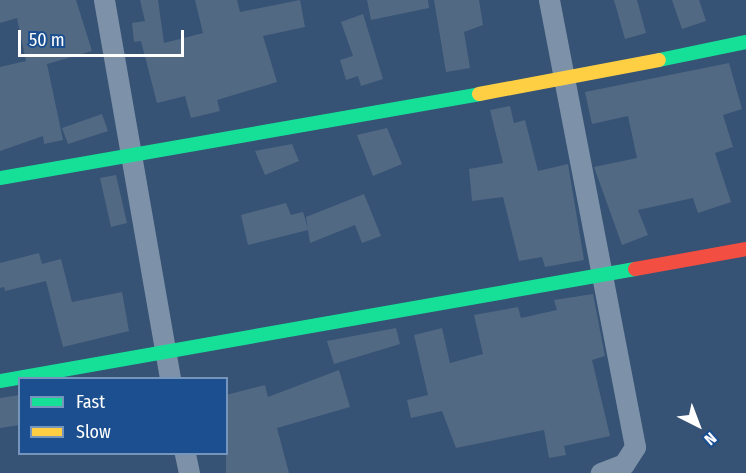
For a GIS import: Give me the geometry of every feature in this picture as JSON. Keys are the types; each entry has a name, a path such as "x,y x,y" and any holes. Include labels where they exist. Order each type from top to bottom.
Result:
{"street":[{"path":"104,0 170,377"},
{"path":"549,0 635,447 624,464 601,473"},
{"path":"0,178 564,79 746,42"},
{"path":"21,377 164,350 603,277 746,249"},
{"path":"0,381 18,378"},
{"path":"185,455 189,473"}],"building":[{"path":"0,0 76,0 92,51 47,64 63,140 44,144 43,136 0,151 0,67 26,61 17,18 0,23"},
{"path":"140,0 158,0 164,43 203,33 195,0 237,0 240,12 300,0 305,27 263,36 277,82 217,100 220,111 191,118 185,96 157,103 141,41 134,42 132,23 145,21"},
{"path":"367,0 428,0 429,8 371,20"},
{"path":"434,0 479,0 483,25 464,32 470,68 446,72"},
{"path":"614,0 637,0 646,33 625,39"},
{"path":"672,0 699,0 706,21 682,29"},
{"path":"363,14 383,79 361,86 358,76 346,80 340,60 353,56 341,22"},
{"path":"729,63 742,109 723,115 733,147 715,153 731,202 698,213 693,198 638,210 648,235 622,245 594,167 637,158 628,116 592,124 585,92"},
{"path":"510,106 514,123 525,120 538,171 568,164 584,260 545,267 542,257 519,261 503,197 472,201 469,169 503,163 490,110"},
{"path":"102,114 108,131 68,144 62,128"},
{"path":"387,128 402,164 373,176 357,135"},
{"path":"292,144 299,161 265,175 255,151"},
{"path":"116,175 127,223 111,227 100,178"},
{"path":"364,194 381,236 362,243 355,225 310,243 308,230 248,245 241,215 286,203 291,215 303,212 308,228 306,217"},
{"path":"39,253 42,264 61,259 72,302 122,292 129,331 63,347 46,281 5,291 4,287 0,288 0,263"},
{"path":"593,294 605,356 592,360 610,436 564,446 566,455 549,458 544,430 456,448 442,411 411,418 407,400 428,395 414,335 442,328 450,363 483,354 474,315 518,307 521,318 557,310 554,300"},
{"path":"396,328 400,344 334,364 327,341"},
{"path":"339,370 350,407 277,428 289,473 226,473 228,394 265,385 268,397"},
{"path":"18,395 18,425 0,428 0,398"}],"traffic: fast":[{"path":"659,60 746,42"},
{"path":"0,178 479,94"},
{"path":"23,377 635,269"},
{"path":"0,381 18,378"}],"traffic: slow":[{"path":"479,94 659,60"}],"traffic: jam":[{"path":"635,269 746,249"}]}
